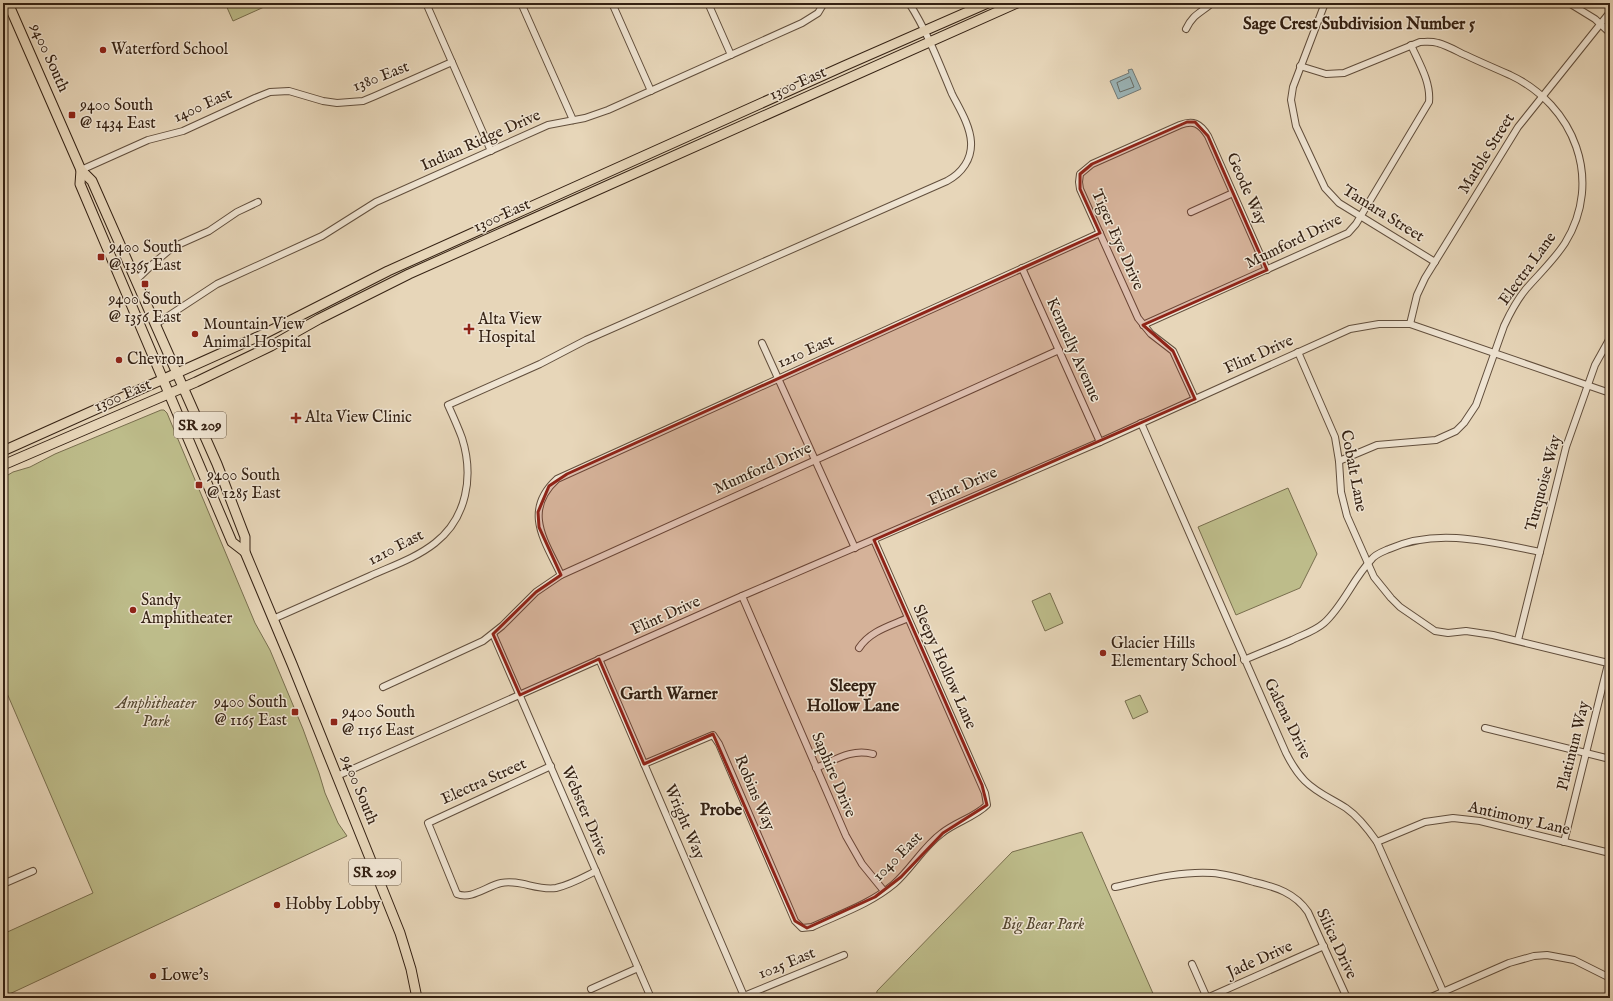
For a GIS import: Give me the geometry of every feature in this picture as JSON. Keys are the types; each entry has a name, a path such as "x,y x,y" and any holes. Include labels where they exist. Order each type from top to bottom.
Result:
{"main road":[{"name":"9400 South","path":"8,3 81,170 92,181 217,464 245,537 245,552 400,933 412,969 417,998"},
{"name":"1300 East","path":"3,451 264,334 388,271 988,3"},
{"name":"1300 East","path":"3,465 184,387 271,346 319,319 409,274 1017,3"},
{"name":"9400 South","path":"81,170 80,184 232,542 245,552"}],"street":[{"path":"426,3 491,151"},
{"path":"521,3 573,120"},
{"path":"612,3 651,91"},
{"path":"708,3 731,55"},
{"name":"Indian Ridge Drive","path":"156,324 217,284 262,262 322,236 367,207 548,126 597,114 651,91 802,23 818,13 824,3"},
{"path":"909,3 929,43"},
{"path":"1186,29 1190,20 1196,14 1212,3"},
{"name":"Tamara Street","path":"1325,3 1293,87 1291,100 1296,126 1325,188 1331,196 1339,203 1435,262"},
{"path":"1569,3 1601,24 1610,33"},
{"name":"Marble Street","path":"1410,324 1418,294 1425,278 1518,127 1610,12"},
{"name":"Electra Lane","path":"1300,66 1326,74 1344,73 1411,45 1429,41 1445,45 1525,83 1553,106 1570,132 1578,151 1581,169 1582,186 1580,202 1573,228 1557,255 1525,290 1517,302 1504,326 1476,405 1464,423 1456,431 1436,440 1377,445 1339,461"},
{"name":"1210 East","path":"273,619 411,558 436,543 448,530 461,510 466,496 468,481 463,443 448,405 540,364 586,340 760,262 831,233 956,176 968,159 971,148 970,135 929,43"},
{"name":"Mumford Drive","path":"1143,325 1342,237 1354,227 1429,102 1429,88 1427,81 1411,45"},
{"name":"1380 East","path":"270,92 290,91 323,101 351,103 363,101 452,62"},
{"name":"1400 East","path":"81,170 148,140 183,131 241,103 270,92"},
{"name":"Tiger Eye Drive","path":"1195,122 1187,122 1092,164 1080,174 1079,182 1080,189 1134,310 1143,325 1151,334 1173,351 1195,399"},
{"name":"Geode Way","path":"1195,122 1203,128 1208,136 1267,270"},
{"path":"1190,212 1233,193"},
{"path":"136,280 173,246 208,231 237,212 258,202"},
{"name":"1210 East","path":"561,575 541,533 538,512 549,486 557,479 1100,233"},
{"name":"Kennelly Avenue","path":"1022,268 1100,442"},
{"name":"Flint Drive","path":"337,776 742,596 1100,442 1336,335 1364,326 1394,323 1410,324 1495,352 1610,393"},
{"name":"Turquoise Way","path":"1518,640 1566,447 1595,365 1610,338"},
{"path":"762,343 855,548"},
{"name":"Mumford Drive","path":"383,688 470,648 493,634 536,592 561,575 1059,350"},
{"name":"Cobalt Lane","path":"1298,352 1335,436 1344,504 1352,528 1374,577 1400,607 1435,631 1448,633 1475,632 1609,659"},
{"name":"Galena Drive","path":"1141,423 1244,660 1279,738 1294,767 1305,781 1320,793 1346,808 1357,817 1367,827 1377,842 1444,995"},
{"path":"1244,660 1307,633 1323,624 1335,611 1367,564 1376,555 1399,544 1428,538 1465,539 1490,542 1540,552"},
{"name":"Sleepy Hollow Lane","path":"874,540 982,785 987,800 987,805"},
{"name":"Saphire Drive","path":"742,596 853,850 862,864 884,891"},
{"path":"859,648 864,640 874,633 908,618"},
{"name":"Webster Drive","path":"493,634 651,998"},
{"name":"Wright Way","path":"599,659 741,997"},
{"name":"Platinum Way","path":"1564,842 1609,659"},
{"path":"1485,728 1610,759"},
{"name":"Robins Way","path":"644,764 713,735 719,744 795,921 802,928"},
{"path":"816,768 854,752 863,751 872,754"},
{"name":"Electra Street","path":"551,766 428,823 457,894 467,896 496,884 508,882 522,883 542,888 558,888 596,871"},
{"name":"1040 East","path":"802,928 812,927 854,908 884,891 901,876 919,855 943,833 955,824 983,810 987,805"},
{"name":"Antimony Lane","path":"1377,842 1425,822 1453,818 1480,821 1610,853"},
{"path":"3,884 33,871"},
{"name":"Silica Drive","path":"1115,887 1168,875 1213,873 1264,884 1287,892 1304,905 1347,998"},
{"name":"Jade Drive","path":"1207,998 1324,946"},
{"name":"1025 East","path":"741,997 844,955"},
{"path":"1429,998 1444,995 1510,963 1534,956 1547,956 1574,960 1610,978"},
{"path":"1192,964 1207,998"},
{"path":"591,989 638,968"}],"highlighted area":[{"path":"1187,122 1195,122 1208,136 1267,270 1143,325 1173,351 1195,399 874,540 982,785 987,805 943,833 901,877 875,897 807,928 795,921 713,734 644,764 599,659 520,695 493,634 536,592 561,575 539,527 538,512 549,486 567,474 1100,233 1080,189 1080,174 1092,164"}],"green space":[{"path":"225,3 273,3 233,21"},
{"name":"Amphitheater Park","path":"164,410 167,413 255,623 270,650 303,729 325,793 338,823 347,836 3,997 3,934 93,893 3,684 3,478 13,472 30,467 55,454"},
{"path":"1288,488 1317,554 1300,588 1236,615 1198,527"},
{"path":"1050,593 1063,623 1045,631 1032,601"},
{"path":"1140,695 1148,712 1133,719 1125,701"},
{"name":"Big Bear Park","path":"1082,832 1155,998 876,998 877,991 1012,852"}],"water":[{"path":"1132,69 1141,89 1118,99 1110,81 1129,73 1128,70"}],"place":[{"name":"Waterford School","path":"103,50"},
{"name":"9400 South @ 1434 East","path":"72,115"},
{"name":"9400 South @ 1365 East","path":"101,257"},
{"name":"9400 South @ 1356 East","path":"145,284"},
{"name":"Alta View Hospital","path":"469,329"},
{"name":"Mountain View Animal Hospital","path":"195,334"},
{"name":"Chevron","path":"119,360"},
{"name":"Alta View Clinic","path":"296,418"},
{"name":"9400 South @ 1285 East","path":"199,485"},
{"name":"Sandy Amphitheater","path":"133,610"},
{"name":"Glacier Hills Elementary School","path":"1103,653"},
{"name":"9400 South @ 1165 East","path":"295,712"},
{"name":"9400 South @ 1156 East","path":"334,722"},
{"name":"Hobby Lobby","path":"277,905"},
{"name":"Lowe's","path":"153,976"}],"district":[{"name":"Sage Crest Subdivision Number 5","path":"1359,24"},
{"name":"Garth Warner","path":"669,694"},
{"name":"Sleepy Hollow Lane","path":"853,696"},
{"name":"Probe","path":"721,810"}]}
